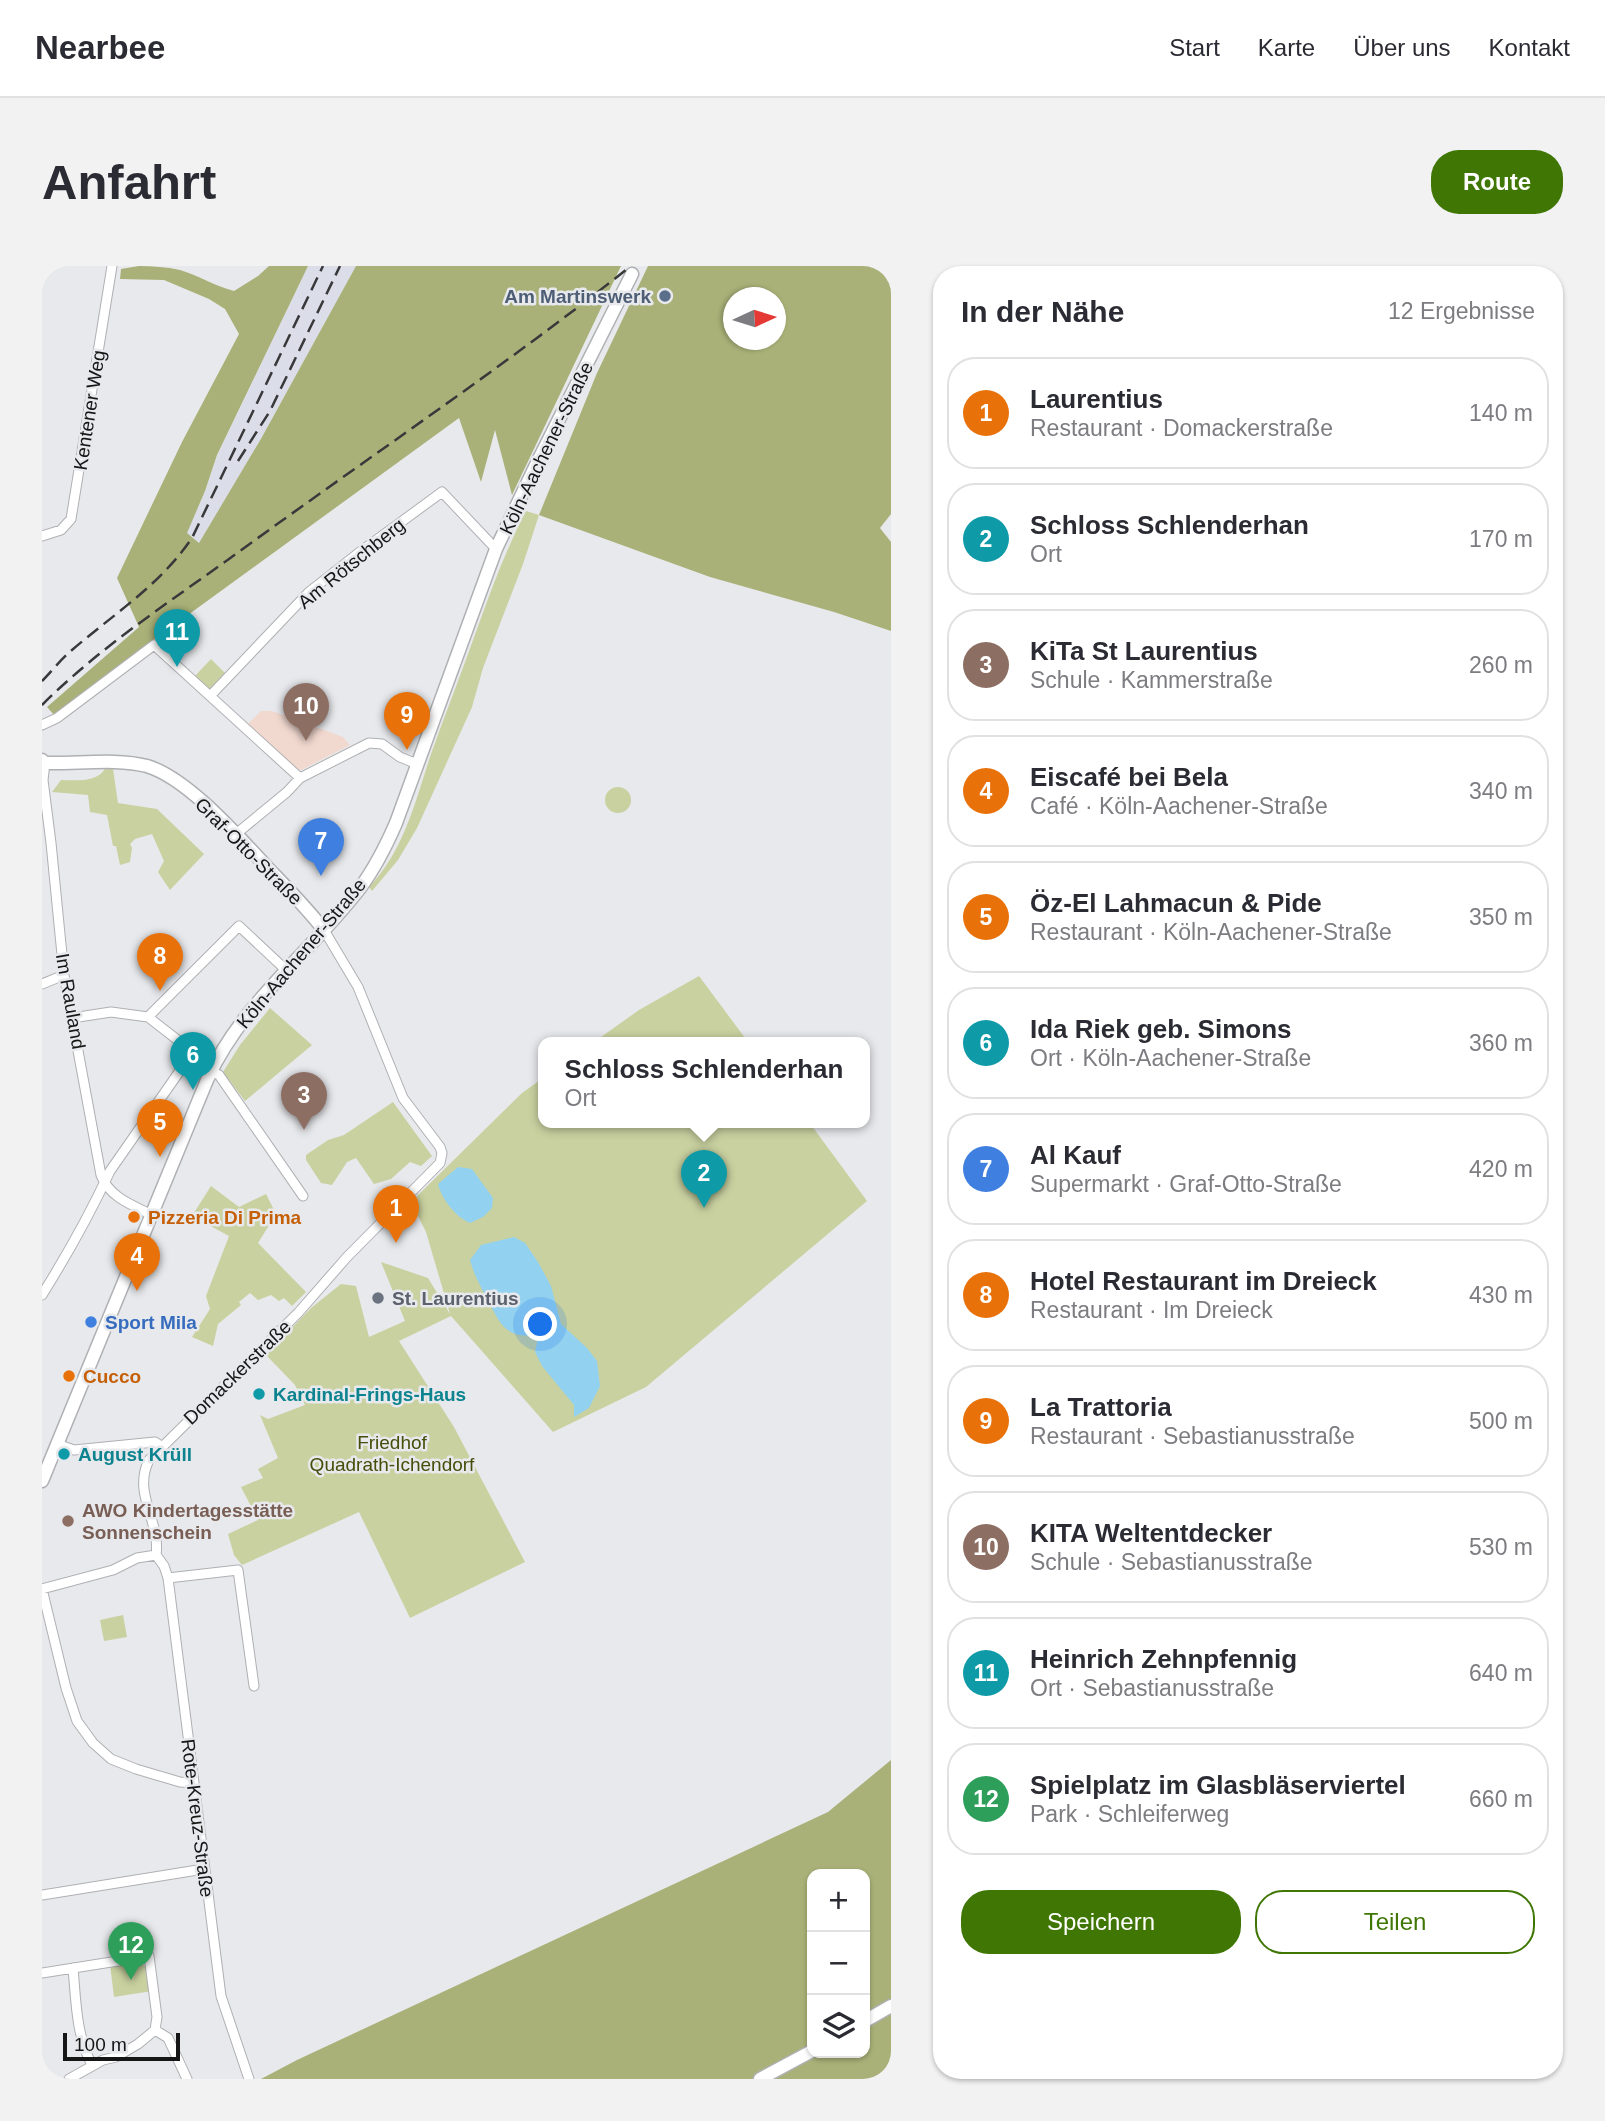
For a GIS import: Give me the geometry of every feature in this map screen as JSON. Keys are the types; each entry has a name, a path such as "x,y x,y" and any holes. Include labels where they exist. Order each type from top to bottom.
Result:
{"main road":[{"name":"Köln-Aachener-Straße","path":"42,1481 213,1067 236,1030 360,888 382,854 396,823 496,549 632,274"},
{"name":"Graf-Otto-Straße","path":"43,761 123,763 145,766 167,774 236,834 324,930"},
{"path":"870,2018 891,2006"},
{"path":"760,2079 807,2054"}],"street":[{"name":"Kentener Weg","path":"42,536 61,530 71,519 112,266"},
{"name":"Am Rötschberg","path":"211,695 309,592 442,492 496,549"},
{"path":"42,725 57,718 154,645 300,778"},
{"path":"236,834 300,778 369,743 382,744 400,757 417,764"},
{"name":"Im Rauland","path":"43,761 64,975 104,1184"},
{"path":"148,1017 239,926 287,971"},
{"name":"Graf-Otto-Straße","path":"324,930 358,987 403,1098 442,1153"},
{"path":"42,984 64,975"},
{"path":"72,1018 111,1012 148,1017 213,1067 303,1196"},
{"path":"42,1295 71,1248 110,1171 193,1052"},
{"name":"Domackerstraße","path":"156,1555 157,1538 142,1484 149,1460 298,1314 347,1257 440,1163 442,1153"},
{"path":"104,1184 121,1199 152,1215"},
{"path":"57,1444 74,1450 155,1442 161,1446"},
{"path":"156,1555 137,1558 113,1570 42,1589 66,1688 77,1721 93,1743 111,1759 136,1769 192,1783"},
{"name":"Rote-Kreuz-Straße","path":"156,1555 167,1578 221,1996 249,2079"},
{"path":"167,1578 237,1570 254,1686"},
{"path":"42,1895 204,1870"},
{"path":"42,1973 149,1956 157,2017 155,2030 116,2057 92,2065 69,2079"},
{"path":"73,1968 78,2026 84,2050 92,2065"},
{"path":"155,2030 168,2038 187,2079"}],"shaded area":[{"path":"308,266 356,266 262,437 199,543 186,533 217,456"},
{"path":"261,711 272,711 343,737 350,745 301,770 248,724"}],"green space":[{"path":"139,266 180,270 234,291 269,266 308,266 217,455 187,533 199,543 262,437 356,266 621,266 512,495 495,430 481,482 459,418 148,644 55,716 47,707 139,627 117,578 182,442 239,334 225,309 209,299 164,280 120,279 121,269"},
{"path":"648,266 891,266 891,514 880,528 891,542 891,631 710,577 539,515 597,373"},
{"path":"526,511 539,515 483,668 472,707 417,828 398,860 372,891 369,887 391,857 407,824 488,599"},
{"path":"211,659 226,674 210,691 195,676"},
{"path":"105,769 113,769 118,803 157,809 204,854 170,890 158,872 164,861 152,834 135,839 130,844 130,862 120,865 107,815 90,812 88,795 52,792 61,780 91,779"},
{"path":"618,787 627,791 631,800 627,809 618,813 609,809 605,800 609,791"},
{"path":"699,976 744,1037 601,1037 639,1010"},
{"path":"270,1008 312,1045 245,1101 223,1072 240,1045"},
{"name":"Friedhof Quadrath-Ichendorf","path":"538,1082 538,1128 813,1128 867,1201 646,1387 553,1432 451,1316 399,1341 454,1427 525,1562 410,1618 359,1512 242,1565 234,1555 228,1534 258,1520 241,1487 263,1478 258,1469 278,1458 260,1415 268,1419 305,1405 295,1385 266,1355 311,1308 341,1284 356,1286 369,1337 405,1321 381,1262 428,1278 450,1314 426,1232 411,1202 522,1093"},
{"path":"393,1102 432,1156 421,1166 410,1162 391,1179 374,1184 356,1158 347,1162 332,1185 321,1183 306,1160 306,1155 328,1140 344,1135"},
{"path":"211,1186 239,1207 266,1194 276,1214 258,1243 306,1292 292,1306 284,1298 279,1301 271,1295 258,1300 250,1293 239,1302 241,1305 218,1324 213,1346 192,1337 210,1309 206,1296 229,1236 192,1216"},
{"path":"123,1615 127,1637 104,1641 100,1620"},
{"path":"891,1760 891,2079 261,2079 828,1812"},
{"path":"137,1961 148,1968 152,1991 114,1997 110,1964"}],"water":[{"path":"458,1167 472,1169 493,1198 492,1208 483,1217 470,1223 450,1207 438,1184"},
{"path":"514,1237 525,1243 551,1286 561,1324 597,1361 600,1386 589,1408 574,1417 574,1405 542,1366 535,1352 538,1338 535,1335 516,1334 503,1326 477,1279 470,1260 481,1245"}],"railway":[{"path":"42,681 68,654 166,570 192,538 323,266"},
{"path":"238,461 270,411 340,266"},
{"path":"42,705 86,665 133,628 482,378 631,266"}],"place":[{"name":"Am Martinswerk","path":"665,296"},
{"name":"Heinrich Zehnpfennig","path":"177,667"},
{"name":"KITA Weltentdecker","path":"306,741"},
{"name":"La Trattoria","path":"407,750"},
{"name":"Al Kauf","path":"321,876"},
{"name":"Hotel Restaurant im Dreieck","path":"160,991"},
{"name":"Ida Riek geb. Simons","path":"193,1090"},
{"name":"KiTa St Laurentius","path":"304,1130"},
{"name":"Öz-El Lahmacun & Pide","path":"160,1157"},
{"name":"Schloss Schlenderhan","path":"704,1208"},
{"name":"Pizzeria Di Prima","path":"134,1217"},
{"name":"Laurentius","path":"396,1243"},
{"name":"Eiscafé bei Bela","path":"137,1291"},
{"name":"St. Laurentius","path":"378,1298"},
{"name":"Sport Mila","path":"91,1322"},
{"name":"Cucco","path":"69,1376"},
{"name":"Kardinal-Frings-Haus","path":"259,1394"},
{"name":"August Krüll","path":"64,1454"},
{"name":"AWO Kindertagesstätte Sonnenschein","path":"68,1521"},
{"name":"Spielplatz im Glasbläserviertel","path":"131,1980"}]}
